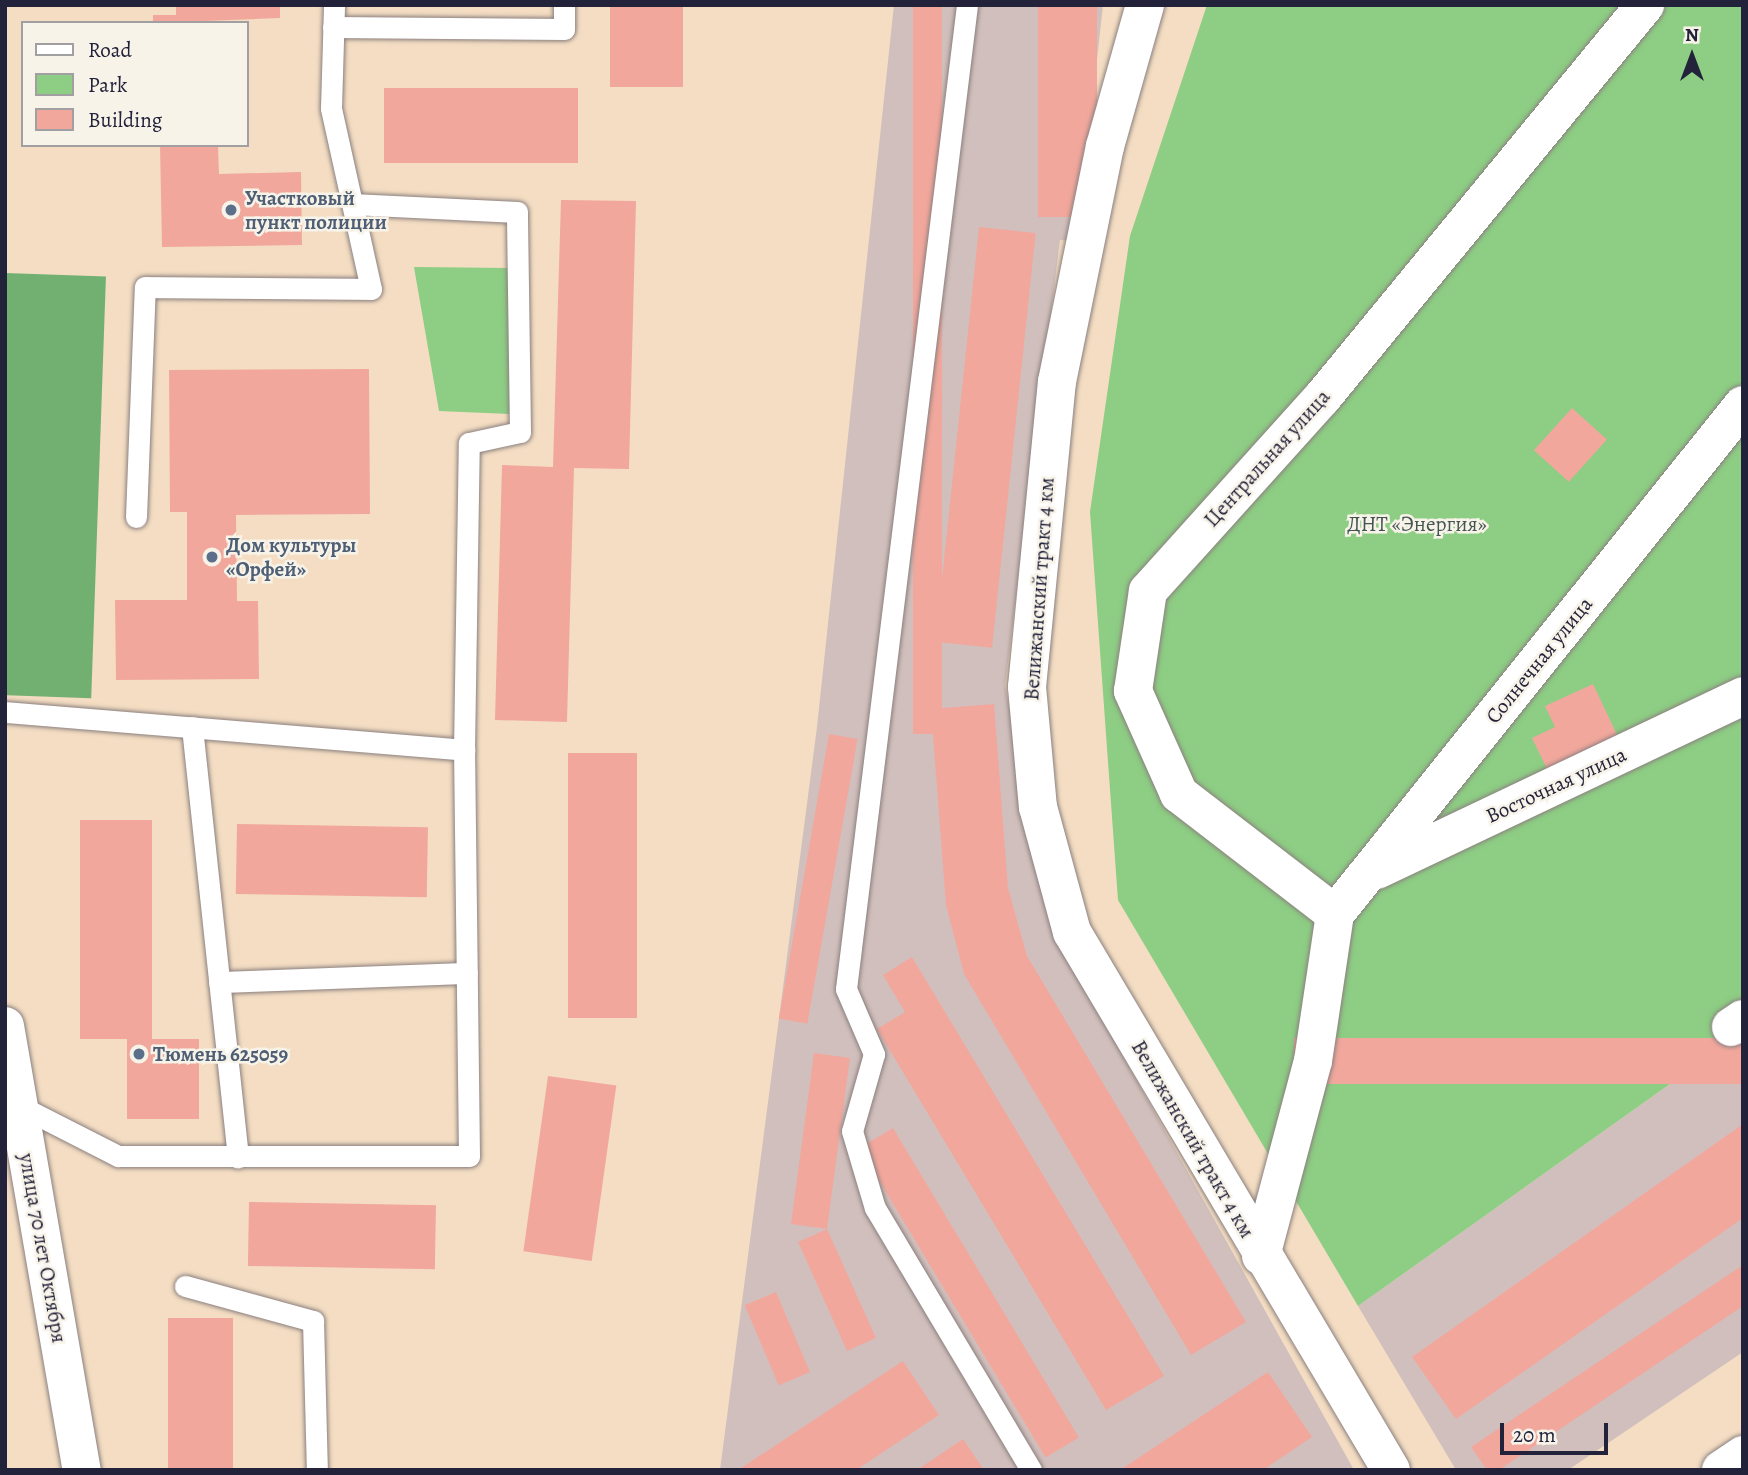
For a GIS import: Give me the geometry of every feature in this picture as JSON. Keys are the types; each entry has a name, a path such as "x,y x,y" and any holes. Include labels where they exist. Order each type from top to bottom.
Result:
{"street":[{"name":"Велижанский тракт 4 км","path":"1145,5 1105,146 1057,381 1027,687 1038,807 1072,932 1261,1256 1391,1470"},
{"name":"Центральная улица","path":"1335,914 1179,794 1133,691 1148,591 1322,398 1645,5"},
{"name":"Солнечная улица","path":"1335,914 1743,405"},
{"name":"Восточная улица","path":"1368,874 1743,696"},
{"path":"1261,1256 1313,1060 1335,914"},
{"name":"улица 70 лет Октября","path":"5,1026 12,1103 82,1470"},
{"path":"1721,1470 1743,1455"}],"lane":[{"path":"136,517 145,287 372,289 331,108 334,5"},
{"path":"333,27 564,29 564,5"},
{"path":"967,5 846,989 874,1054 852,1131 875,1208 1031,1470"},
{"path":"12,1103 118,1156 469,1156 464,750 469,443 520,432 517,212 352,204"},
{"path":"5,712 464,750"},
{"path":"192,727 239,1158"},
{"path":"219,982 467,973"},
{"path":"185,1286 313,1321 317,1470"}],"shaded area":[{"path":"894,5 1103,5 1077,241 1060,240 1005,685 1051,927 1354,1470 720,1470 817,727"},
{"path":"1743,1032 1743,1352 1568,1470 1456,1470 1358,1306"}],"green space":[{"name":"ДНТ «Энергия»","path":"1207,5 1743,5 1743,1032 1358,1306 1118,900 1090,512 1130,236"},
{"path":"414,267 516,268 510,414 439,411"},
{"path":"5,273 106,277 91,698 5,695"}],"building":[{"path":"176,5 280,5 280,18 153,21 153,15 176,15"},
{"path":"610,5 683,5 683,87 610,87"},
{"path":"913,5 942,5 942,734 913,734"},
{"path":"1038,5 1097,5 1097,217 1038,217"},
{"path":"384,88 578,88 578,163 384,163"},
{"path":"160,147 218,147 219,174 301,172 302,245 162,247"},
{"path":"561,200 636,201 629,469 574,468 567,722 495,720 502,465 553,467"},
{"path":"979,227 1036,233 992,648 935,642"},
{"name":"Дом культуры «Орфей»","path":"369,369 370,514 236,515 237,601 258,601 259,679 116,680 115,600 187,600 187,512 170,512 169,370"},
{"path":"1572,408 1607,439 1569,482 1534,450"},
{"path":"1593,684 1619,739 1548,771 1532,738 1555,727 1545,706"},
{"path":"994,704 1008,888 1027,956 1246,1322 1191,1355 964,974 946,905 931,709"},
{"path":"829,734 858,739 807,1024 779,1019"},
{"path":"568,753 637,753 637,1018 568,1018"},
{"path":"80,820 152,820 152,1039 199,1039 199,1119 127,1119 127,1039 80,1039"},
{"path":"237,824 428,827 427,897 236,894"},
{"path":"912,957 1164,1376 1106,1410 877,1029 905,1012 883,975"},
{"path":"1294,1038 1743,1038 1743,1084 1294,1084"},
{"path":"814,1053 850,1058 827,1229 791,1224"},
{"path":"548,1076 616,1086 592,1261 523,1251"},
{"path":"1743,1124 1743,1218 1456,1419 1412,1357"},
{"path":"893,1128 1079,1437 1045,1458 860,1148"},
{"path":"249,1202 436,1205 435,1269 248,1266"},
{"path":"827,1229 876,1338 847,1351 798,1242"},
{"path":"1743,1265 1743,1306 1499,1470 1487,1470 1471,1447"},
{"path":"776,1292 810,1372 779,1385 745,1305"},
{"path":"168,1318 233,1318 233,1470 168,1470"},
{"path":"903,1361 939,1415 856,1470 738,1470"},
{"path":"1268,1372 1312,1437 1263,1470 1120,1470"},
{"path":"963,1439 984,1470 917,1470"}],"place":[{"name":"Участковый пункт полиции","path":"231,210"},
{"name":"Дом культуры «Орфей»","path":"212,557"},
{"name":"Тюмень 625059","path":"139,1054"}]}
